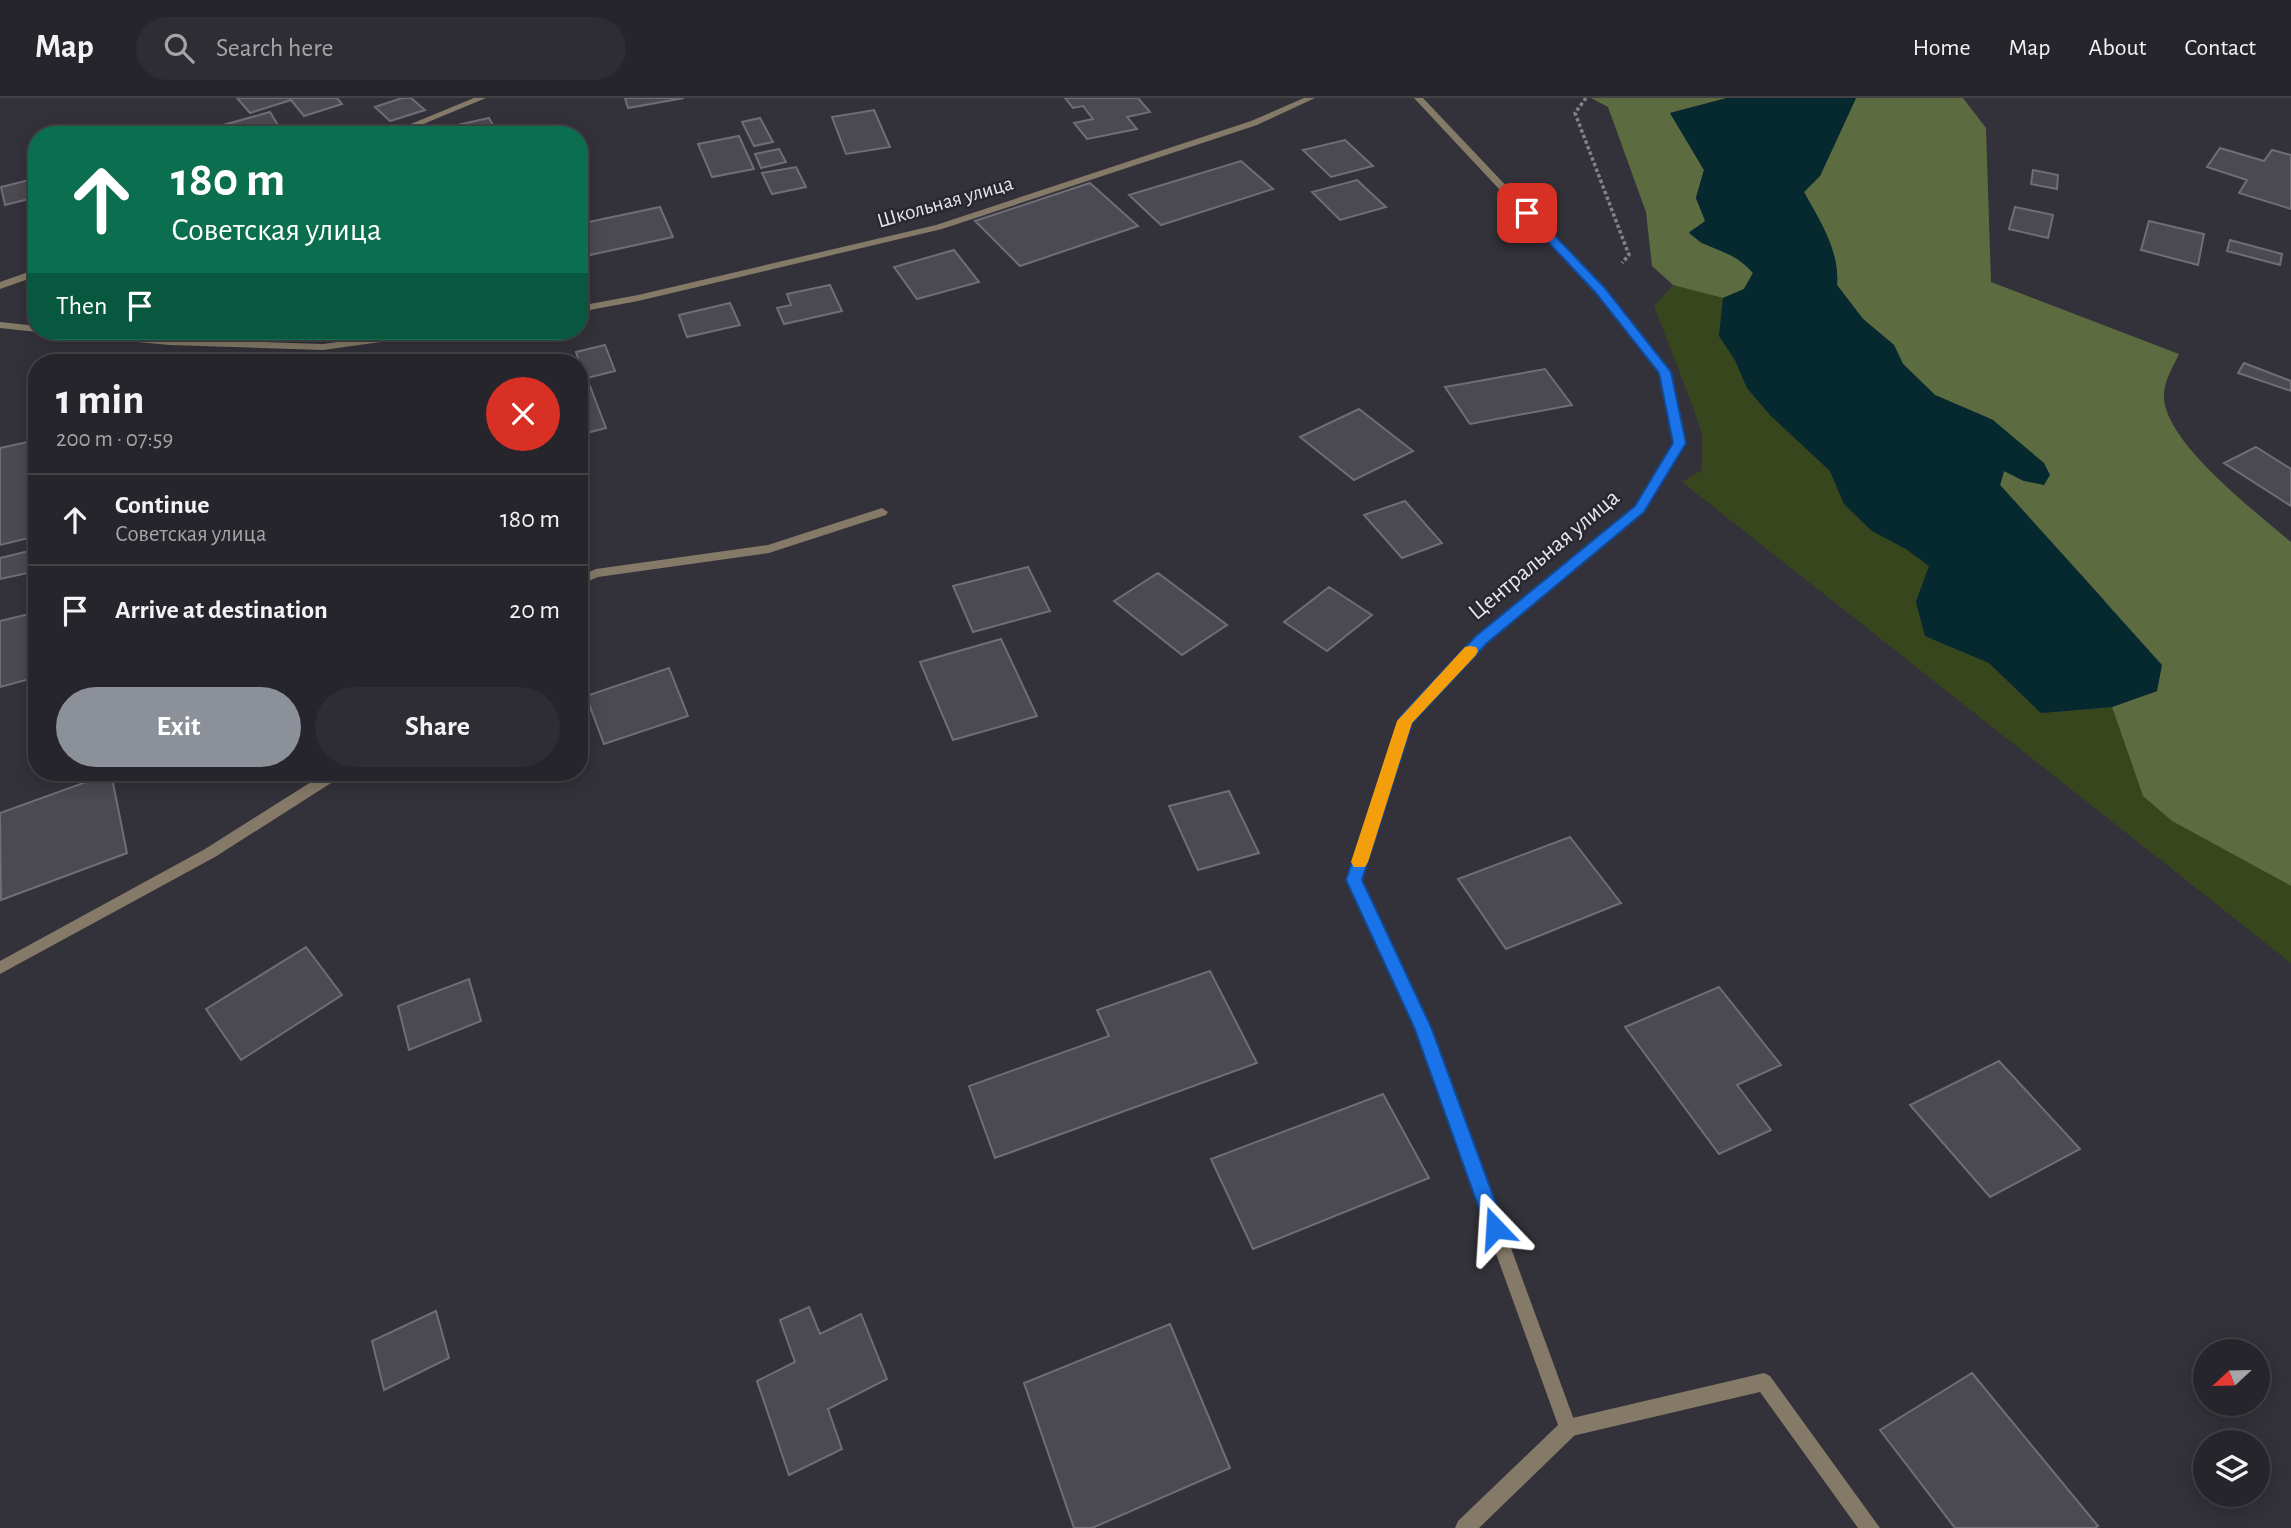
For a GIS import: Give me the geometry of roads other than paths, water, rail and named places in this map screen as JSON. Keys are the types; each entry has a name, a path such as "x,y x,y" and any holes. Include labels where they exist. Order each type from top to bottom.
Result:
{"street":[{"path":"411,126 482,98"},
{"name":"Школьная улица","path":"588,307 939,227 1254,123 1311,98"},
{"name":"Центральная улица","path":"1418,98 1600,290 1665,372 1680,443 1640,509 1481,640 1405,721 1354,880 1422,1027 1568,1428"},
{"path":"0,286 28,275"},
{"path":"0,325 28,328"},
{"path":"148,340 323,347 374,340"},
{"path":"588,577 596,573 769,549 882,512"},
{"path":"0,968 210,853 323,781"},
{"path":"1465,1528 1568,1428 1764,1382 1870,1528"}],"water":[{"path":"1727,98 1856,98 1820,176 1804,192 1832,248 1837,285 1863,319 1894,345 1903,364 1935,395 1993,420 2044,463 2050,475 2044,485 2024,481 2004,471 2000,485 2162,665 2157,691 2112,707 2041,713 1989,663 1925,636 1916,602 1929,566 1906,549 1872,531 1844,504 1830,471 1770,415 1747,388 1735,360 1719,336 1723,298 1744,289 1753,273 1737,259 1689,233 1705,221 1696,198 1704,170 1670,113"}]}
